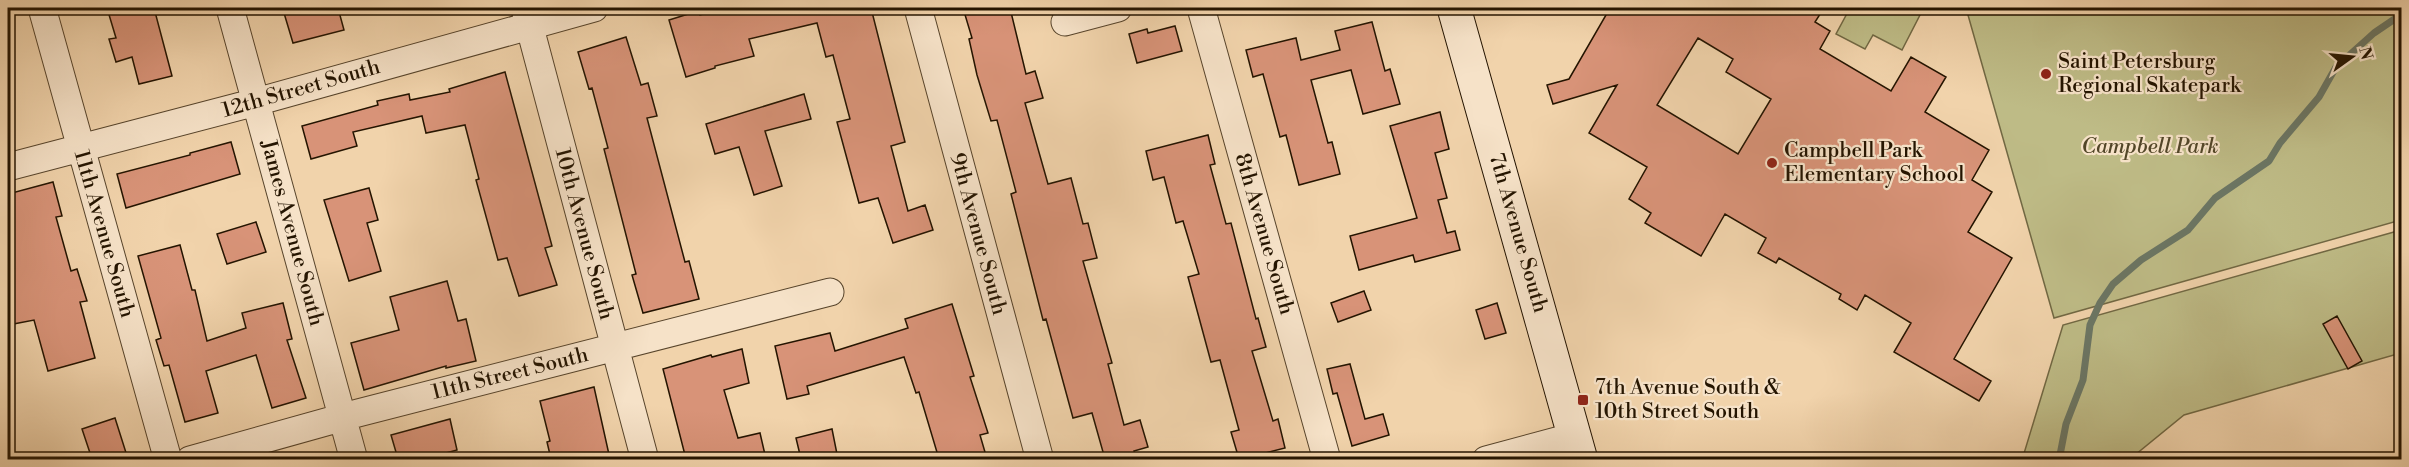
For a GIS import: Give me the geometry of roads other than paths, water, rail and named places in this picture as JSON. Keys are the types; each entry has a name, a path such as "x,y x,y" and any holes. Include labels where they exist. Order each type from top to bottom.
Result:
{"street":[{"name":"11th Avenue South","path":"42,8 168,459"},
{"name":"James Avenue South","path":"230,8 354,459"},
{"name":"12th Street South","path":"8,167 256,102 527,16 594,8"},
{"name":"9th Avenue South","path":"918,8 1040,459"},
{"path":"1065,22 1118,8"},
{"name":"8th Avenue South","path":"1201,8 1327,459"},
{"name":"7th Avenue South","path":"1454,8 1578,448"},
{"name":"10th Avenue South","path":"527,16 645,459"},
{"name":"11th Street South","path":"190,459 830,292"},
{"path":"1485,459 1578,448"}],"waterway":[{"path":"2059,460 2066,424 2083,380 2090,325 2100,303 2113,284 2141,260 2188,230 2215,198 2269,161 2280,143 2319,97 2336,67 2374,33 2402,14"}],"place":[{"name":"Saint Petersburg Regional Skatepark","path":"2046,74"},
{"name":"Campbell Park Elementary School","path":"1772,163"},
{"name":"7th Avenue South & 10th Street South","path":"1583,400"}],"park label":[{"name":"Campbell Park","path":"2150,147"}]}
